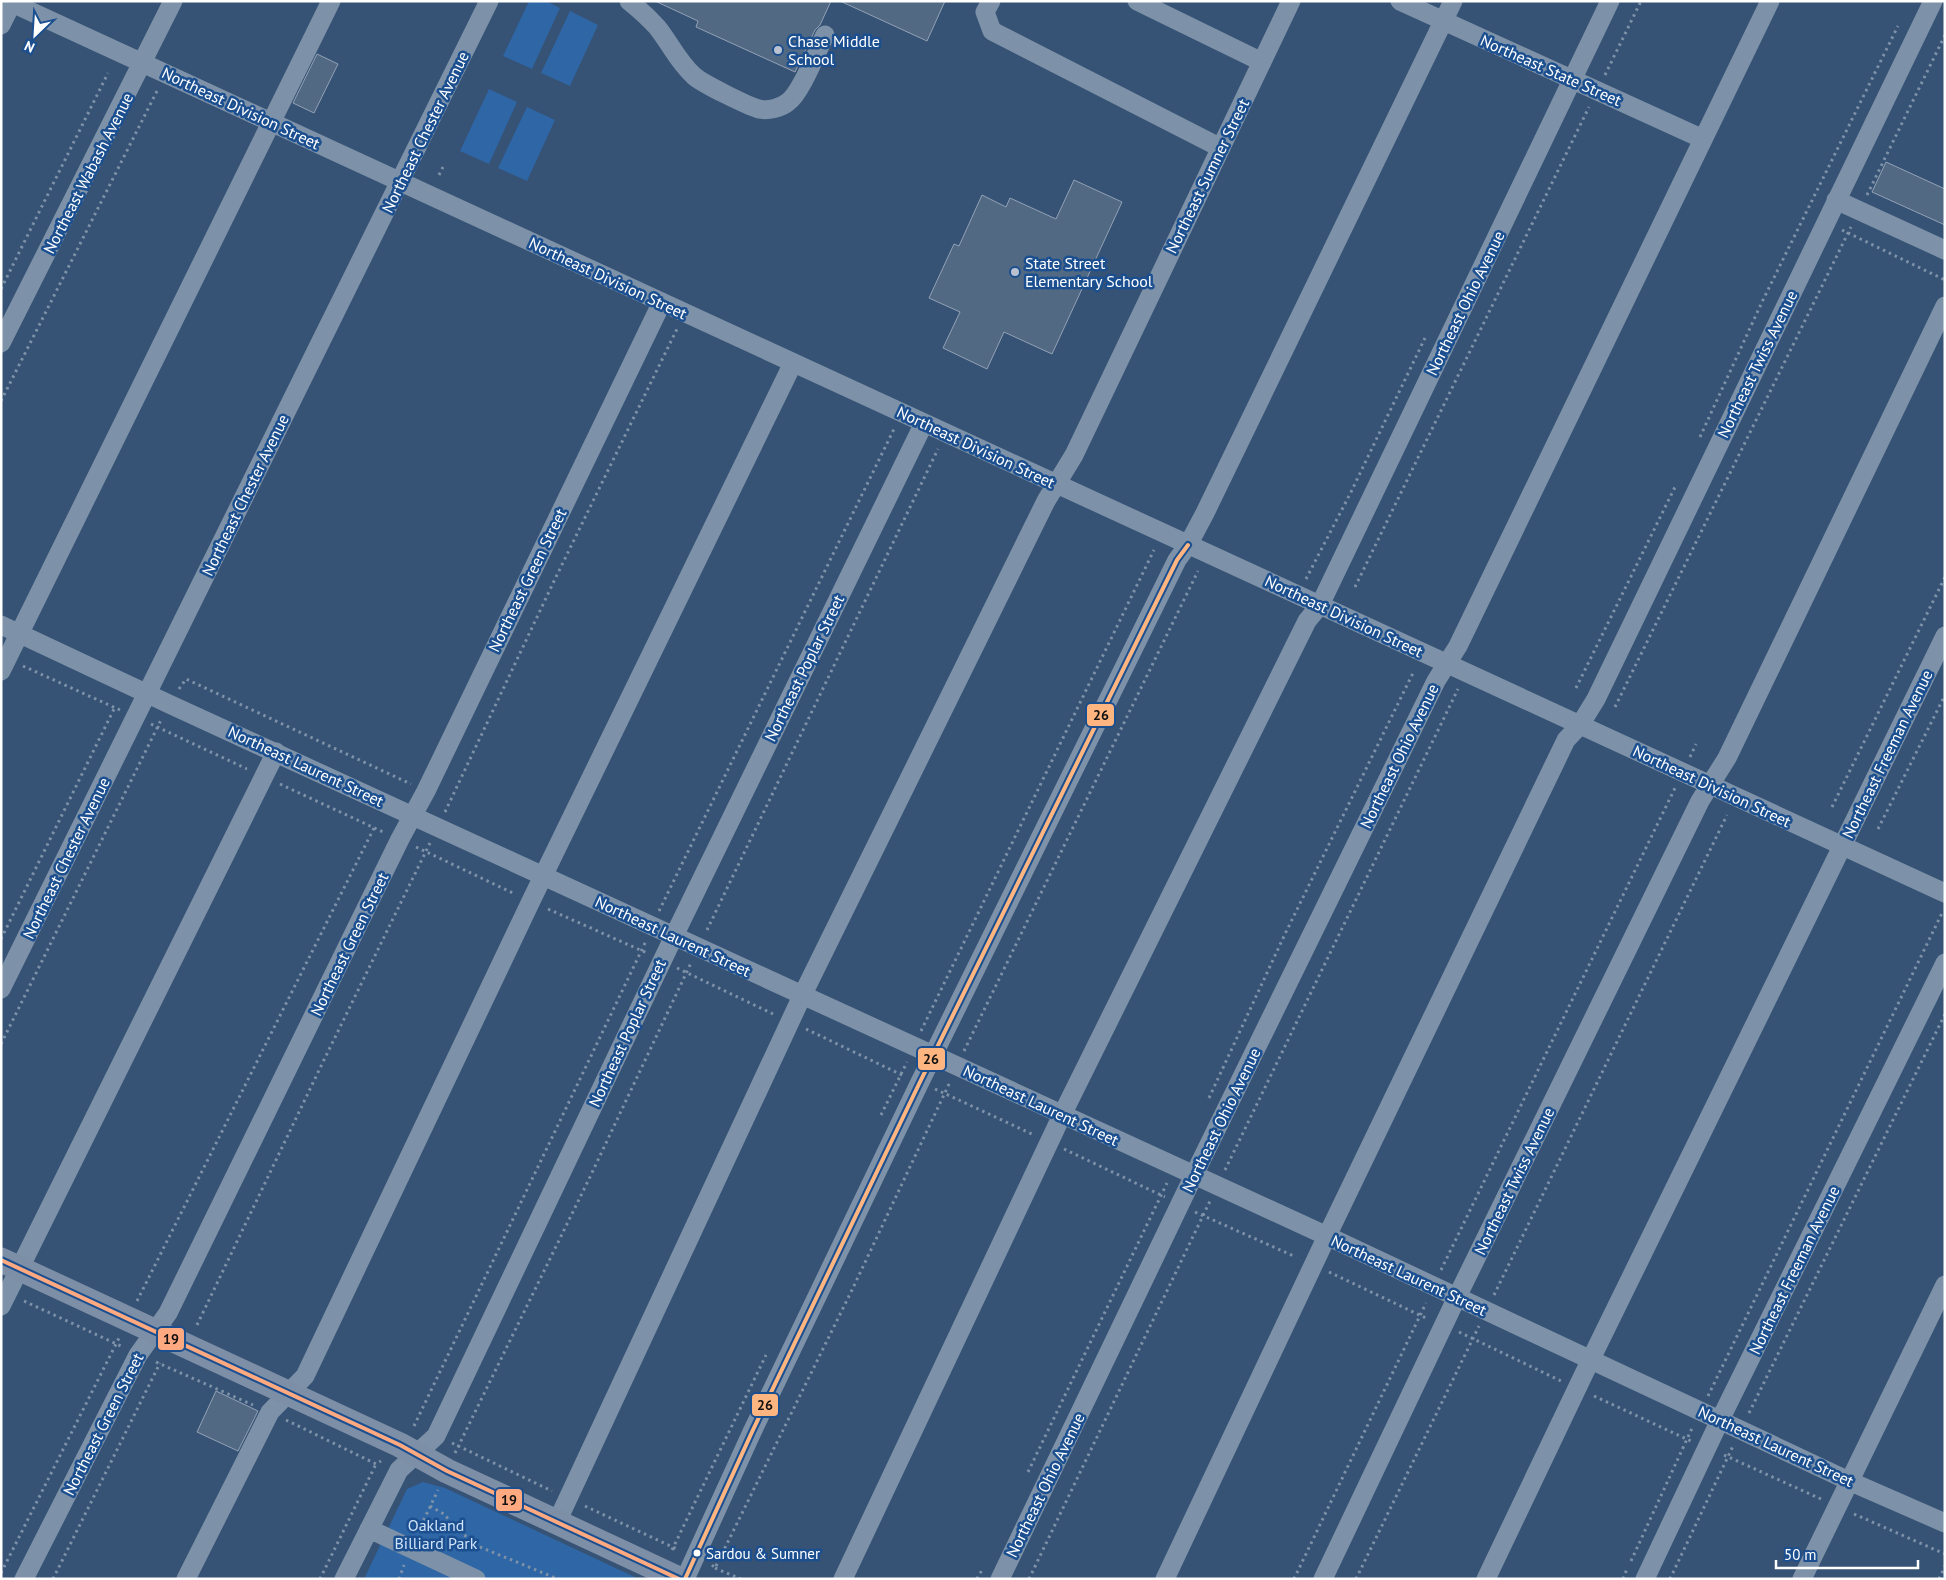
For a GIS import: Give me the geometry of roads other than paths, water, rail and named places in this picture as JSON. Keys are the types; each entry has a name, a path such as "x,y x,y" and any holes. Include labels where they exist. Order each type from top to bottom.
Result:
{"main road":[{"path":"10,1264 409,1450 446,1471 679,1579"}],"street":[{"name":"Northeast Wabash Avenue","path":"1,343 173,1"},
{"path":"4,665 331,1"},
{"name":"Northeast Chester Avenue","path":"1,989 489,1"},
{"path":"628,1 642,11 657,28 681,63 696,77 712,87 759,109 779,108 790,102 798,90 825,35"},
{"path":"990,1 986,12 992,31 1221,148"},
{"path":"1137,1 1262,62"},
{"name":"Northeast Sumner Street","path":"557,1522 802,996 1046,501 1074,455 1291,1"},
{"name":"Northeast State Street","path":"1400,1 1702,139"},
{"path":"685,1579 752,1432 919,1084 1177,560 1188,545 1454,1"},
{"name":"Northeast Ohio Avenue","path":"843,1579 1062,1115 1307,621 1320,605 1610,1"},
{"name":"Northeast Ohio Avenue","path":"1000,1579 1194,1175 1436,681 1458,646 1770,1"},
{"name":"Northeast Twiss Avenue","path":"1165,1579 1326,1236 1566,740 1580,725 1596,699 1933,1"},
{"name":"Northeast Division Street","path":"11,2 1945,893"},
{"path":"1,25 11,2"},
{"path":"1836,200 1945,250"},
{"name":"Northeast Green Street","path":"24,1579 138,1355 168,1313 400,839 426,791 662,302"},
{"name":"Northeast Twiss Avenue","path":"1324,1579 1457,1297 1700,801 1727,758 1945,306"},
{"path":"186,1579 270,1412 305,1376 543,876 793,363"},
{"name":"Northeast Poplar Street","path":"344,1579 409,1450 436,1436 662,960 924,423"},
{"name":"Northeast Laurent Street","path":"1,625 1326,1236 1849,1481 1945,1523"},
{"name":"Northeast Freeman Avenue","path":"1486,1579 1577,1388 1945,636"},
{"path":"4,1299 10,1264 276,752"},
{"name":"Northeast Freeman Avenue","path":"1645,1579 1720,1420 1945,963"},
{"path":"1802,1579 1945,1285"},
{"path":"369,1530 476,1579"}],"place":[{"name":"Chase Middle School","path":"778,50"},
{"name":"State Street Elementary School","path":"1015,272"},
{"name":"Sardou & Sumner","path":"697,1553"}],"park label":[{"name":"Oakland Billiard Park","path":"436,1534"}]}
